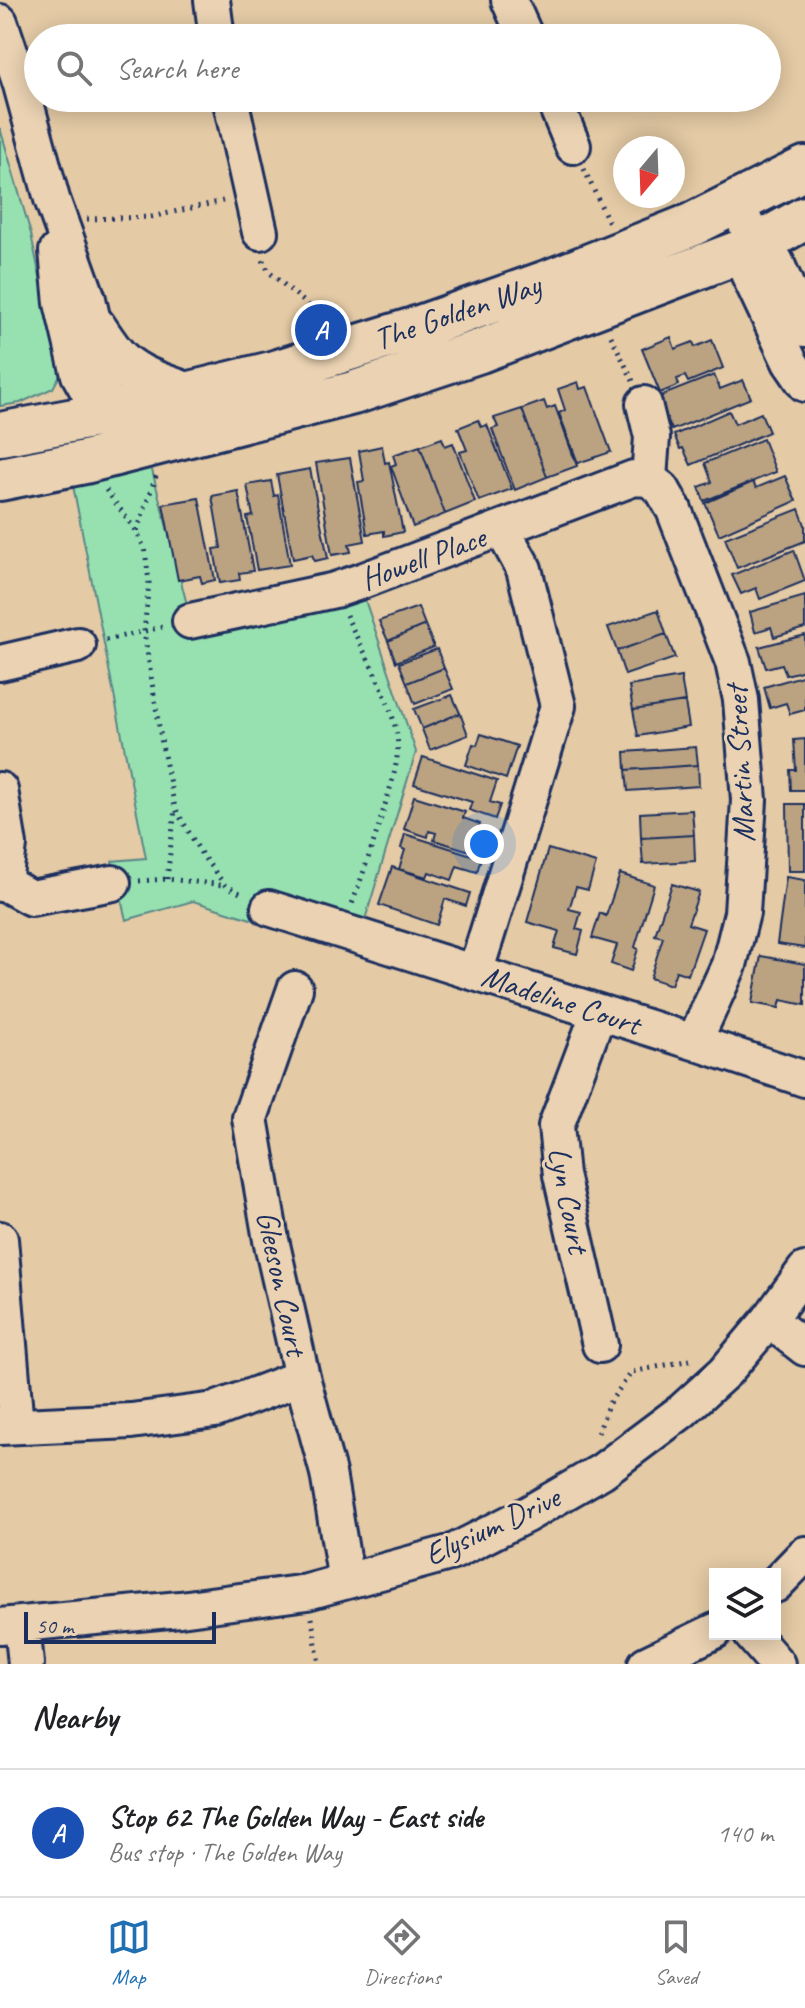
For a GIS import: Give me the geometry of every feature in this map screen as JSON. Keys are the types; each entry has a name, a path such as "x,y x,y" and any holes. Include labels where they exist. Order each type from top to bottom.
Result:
{"main road":[{"name":"The Golden Way","path":"0,479 138,449 186,414 272,373 550,281 691,225 805,168"},
{"name":"The Golden Way","path":"186,414 353,393 480,351 755,246 805,218"},
{"path":"94,327 113,354 186,414"},
{"path":"0,434 101,415 186,414"},
{"path":"85,462 101,415"}],"street":[{"path":"212,0 215,24"},
{"path":"509,0 520,24"},
{"path":"0,22 24,96"},
{"path":"29,112 56,209 88,299 104,371 101,415"},
{"path":"233,112 260,232"},
{"path":"559,112 573,146"},
{"path":"737,202 755,246 776,262 805,329"},
{"path":"56,209 62,303 79,375 101,415"},
{"path":"755,246 748,273 790,362 805,384"},
{"path":"644,404 652,437 649,479"},
{"name":"Howell Place","path":"190,621 335,590 634,478 649,479"},
{"name":"Martin Street","path":"649,479 662,489 674,510 733,662 741,700 749,800 742,913 729,965 694,1042"},
{"path":"469,971 480,957 558,706 524,569 502,529"},
{"path":"0,663 78,645"},
{"path":"0,790 9,845 2,884 31,898 113,883"},
{"name":"Madeline Court","path":"269,908 324,930 469,971 805,1079"},
{"name":"Gleeson Court","path":"295,989 250,1118 271,1240 302,1377 328,1473 346,1581"},
{"name":"Lyn Court","path":"599,1012 556,1126 561,1175 600,1345"},
{"path":"0,1239 8,1426 131,1421 215,1410 302,1377"},
{"name":"Elysium Drive","path":"11,1625 180,1609 307,1592 453,1552 602,1471 682,1411 725,1372 769,1320 805,1270"},
{"path":"769,1320 805,1348"},
{"path":"781,1579 805,1554"},
{"path":"11,1625 26,1664"},
{"path":"646,1664 709,1634"},
{"path":"756,1640 777,1664"}],"path":[{"path":"573,146 622,252"},
{"path":"56,209 151,217 251,194"},
{"path":"260,232 260,252 269,272 321,316 338,352"},
{"path":"597,307 644,404"},
{"path":"137,532 156,476 138,449"},
{"path":"85,462 137,532 145,550 149,582 144,632 175,808 167,879"},
{"path":"324,930 370,855 398,754 396,730 381,689 335,590"},
{"path":"78,645 190,621"},
{"path":"175,808 202,855 225,885"},
{"path":"113,883 167,879 225,885 269,908"},
{"path":"598,1433 609,1403 632,1372 690,1360"},
{"path":"307,1592 319,1664"}],"green space":[{"path":"0,128 31,234 60,375 53,388 20,403 0,406"},
{"path":"146,447 191,620 359,582 416,752 360,936 312,938 193,901 126,920 112,861 146,858 69,465"}],"building":[{"path":"671,337 675,349 693,342 695,347 712,340 723,368 688,382 685,376 677,379 679,385 660,393 642,349"},
{"path":"714,375 720,389 743,380 751,398 672,430 658,397"},
{"path":"578,382 580,389 587,387 611,452 578,463 559,413 565,410 558,389"},
{"path":"544,401 547,409 555,406 577,466 547,477 522,409"},
{"path":"522,409 547,477 515,490 492,429 498,427 494,418"},
{"path":"729,411 735,424 761,413 769,432 691,465 674,435"},
{"path":"478,420 481,427 487,425 512,489 479,501 460,452 467,450 458,428"},
{"path":"442,438 445,446 453,443 475,502 445,514 420,446"},
{"path":"763,439 776,472 704,501 699,487 712,482 705,463"},
{"path":"382,446 385,463 389,462 403,532 384,536 384,531 367,534 358,482 364,481 359,451"},
{"path":"420,446 445,514 413,527 391,466 396,464 393,455"},
{"path":"350,458 365,541 349,544 351,552 332,555 316,463"},
{"path":"310,469 328,558 315,561 312,555 293,559 277,475"},
{"path":"785,476 796,501 719,535 705,503 753,482 756,488"},
{"path":"271,481 274,496 278,495 290,565 257,570 247,517 253,516 247,485"},
{"path":"238,491 253,571 239,573 240,580 220,583 214,549 221,548 212,496"},
{"path":"199,498 215,580 202,583 200,576 178,580 163,504"},
{"path":"799,509 805,525 805,541 737,568 725,538"},
{"path":"794,550 805,581 760,599 756,588 741,594 732,575"},
{"path":"805,596 805,628 774,637 771,627 755,632 750,612"},
{"path":"418,607 425,625 388,641 379,621"},
{"path":"658,610 666,634 617,651 608,627"},
{"path":"425,625 434,647 396,662 388,641"},
{"path":"666,634 675,658 625,675 617,651"},
{"path":"805,635 805,670 786,675 782,664 766,668 759,647"},
{"path":"437,649 444,668 407,683 399,663"},
{"path":"444,668 453,689 415,704 407,683"},
{"path":"805,675 805,710 790,714 786,703 770,708 764,687"},
{"path":"681,677 685,702 633,710 629,686"},
{"path":"452,695 460,713 422,729 414,709"},
{"path":"685,702 689,727 638,736 633,710"},
{"path":"460,713 468,735 430,750 422,729"},
{"path":"481,734 517,746 506,779 466,765 473,744 477,745"},
{"path":"805,739 805,790 791,790 790,770 796,770 794,740"},
{"path":"696,747 698,765 626,770 625,752"},
{"path":"423,757 497,781 490,802 500,805 495,819 469,810 472,802 414,784"},
{"path":"698,765 699,786 628,791 626,770"},
{"path":"414,796 465,812 463,818 480,824 478,831 499,837 493,853 471,846 470,851 434,840 436,833 429,831 428,837 404,829"},
{"path":"787,804 805,804 805,871 788,871"},
{"path":"692,810 694,835 641,838 640,813"},
{"path":"405,834 481,858 477,872 457,866 452,880 429,872 427,877 399,869 405,850 401,848"},
{"path":"694,835 695,861 643,864 641,838"},
{"path":"548,849 596,863 588,890 576,887 569,909 581,912 576,929 583,931 577,954 554,948 559,931 527,922"},
{"path":"392,867 470,893 466,906 445,899 437,925 379,905"},
{"path":"620,874 654,885 631,971 611,964 617,945 592,938 600,913 606,916"},
{"path":"786,877 805,880 805,948 777,944"},
{"path":"672,884 699,892 688,924 704,929 688,975 676,971 671,985 650,978 663,937 655,935"},
{"path":"761,956 805,964 805,1005 781,1000 779,1008 752,1003"}],"place":[{"name":"Stop 62 The Golden Way - East side","path":"321,330"}]}
